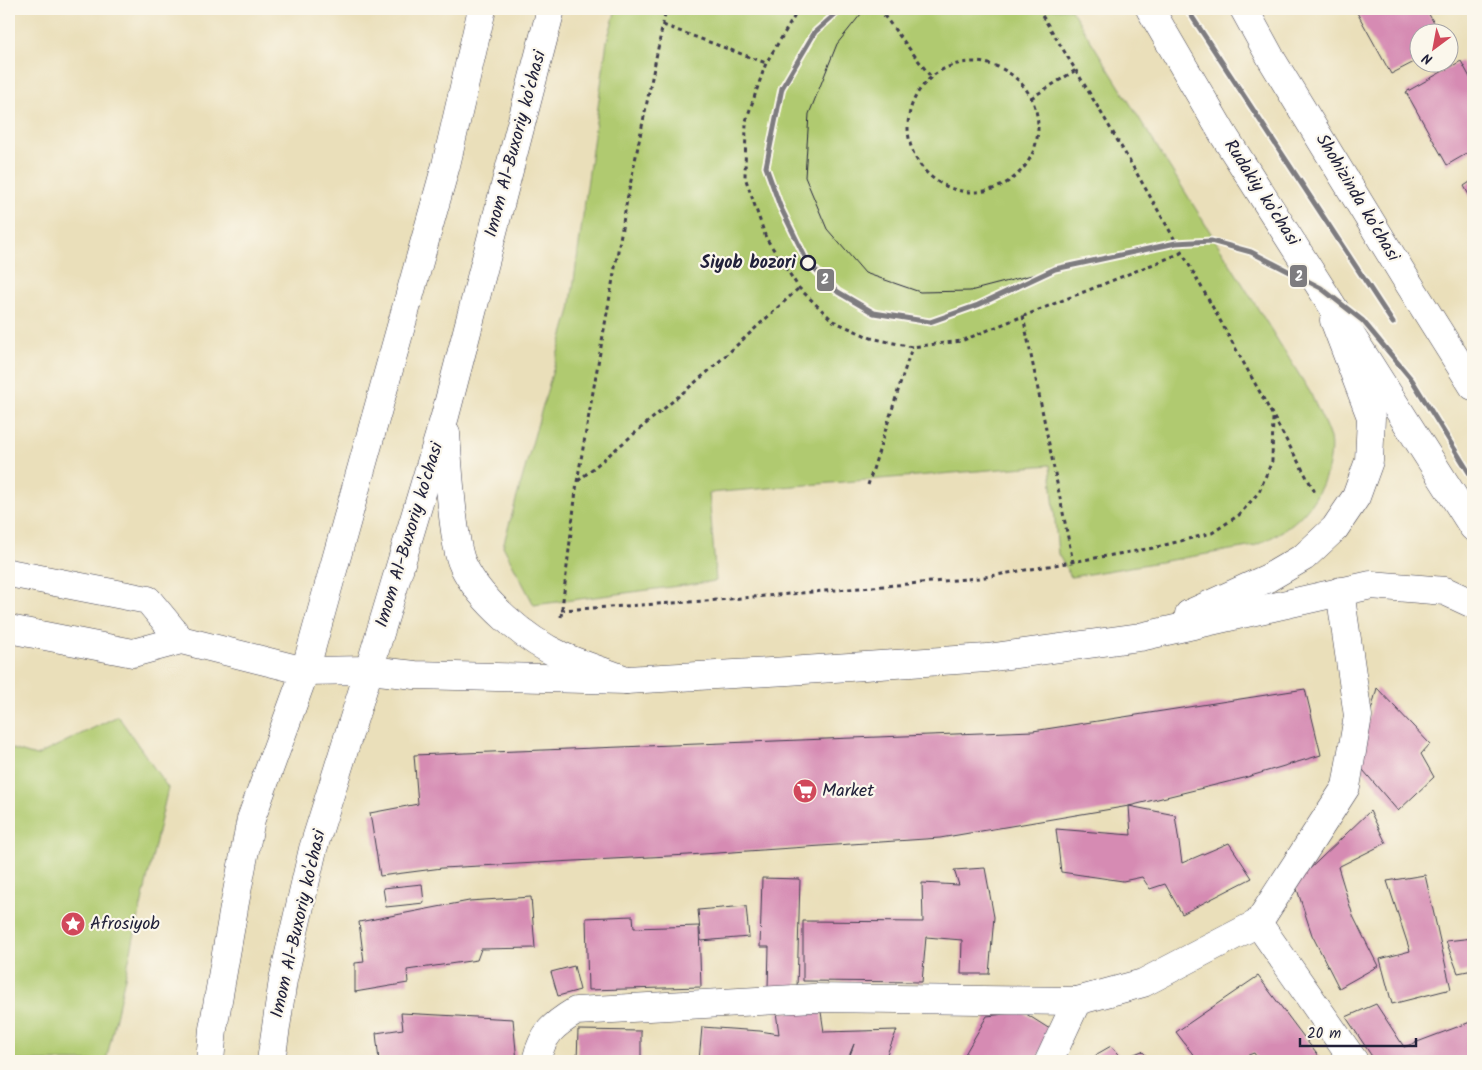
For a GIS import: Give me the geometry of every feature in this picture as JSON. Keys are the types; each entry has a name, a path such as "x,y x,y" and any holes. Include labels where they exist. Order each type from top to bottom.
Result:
{"main road":[{"path":"210,1061 213,1029 226,951 252,819 305,671 446,165 482,9"},
{"name":"Imom Al-Buxoriy ko'chasi","path":"271,1061 283,980 313,849 445,416 551,9"},
{"name":"Rudakiy ko'chasi","path":"1150,9 1223,134 1473,527"},
{"name":"Shohizinda ko'chasi","path":"1244,9 1272,60 1473,386"},
{"path":"1140,637 1268,578 1304,557 1335,528 1356,497 1369,461 1371,416 1321,288"},
{"path":"445,416 451,502 457,541 463,564 479,592 528,636 561,656 626,680"},
{"path":"9,573 148,600 181,640"},
{"path":"9,629 133,653 181,640 305,671 369,670 415,675 626,680 788,672 987,658 1140,637 1371,585 1445,591 1473,604"},
{"path":"536,1061 542,1043 554,1024 576,1011 813,998 1077,1001 1143,983 1258,923 1346,787 1358,716 1340,591"},
{"path":"1258,923 1354,1061"},
{"path":"1049,1061 1077,1001"}],"path":[{"path":"561,656 561,610 577,482 627,200 666,9"},
{"path":"799,9 766,63 746,121 745,177 766,238 799,288 833,321 871,338 912,347 961,341 1181,253"},
{"path":"879,9 931,77"},
{"path":"1038,9 1076,70 1181,253 1335,528"},
{"path":"663,25 766,63"},
{"path":"987,63 1016,76 1031,98 1040,132 1029,162 1007,184 976,193 946,187 921,167 908,138 911,106 931,77 955,64 987,63"},
{"path":"1031,98 1076,70"},
{"path":"577,482 711,370 799,288"},
{"path":"1023,316 1074,562"},
{"path":"868,485 912,347"},
{"path":"561,610 716,600 979,578 1153,548 1212,533 1239,515 1259,492 1272,461 1273,416"}],"green space":[{"path":"616,9 1071,9 1310,392 1328,432 1331,451 1322,486 1308,508 1289,526 1254,546 1071,577 1058,554 1050,465 709,493 716,581 534,605 503,546 570,310 607,41"},
{"name":"Afrosiyob","path":"118,716 168,788 106,1061 9,1061 9,748 36,756"}],"building":[{"path":"1355,9 1426,9 1433,22 1410,22 1410,64 1391,74"},
{"path":"1460,62 1473,83 1473,150 1447,165 1406,92 1441,72 1460,72"},
{"path":"1473,180 1473,202 1464,186"},
{"path":"1377,688 1430,744 1421,754 1434,777 1398,811 1357,763"},
{"name":"Market","path":"1305,689 1321,755 1244,778 1129,806 940,838 688,855 442,868 380,876 370,813 418,804 414,755 1033,731"},
{"path":"1129,806 1175,815 1182,863 1229,843 1252,878 1182,914 1165,884 1150,889 1142,877 1123,881 1061,872 1056,829 1131,835"},
{"path":"1370,811 1386,843 1338,867 1353,916 1378,966 1339,988 1312,935 1295,883"},
{"path":"985,868 994,917 989,974 961,974 962,940 926,937 922,982 803,981 803,921 923,922 922,883 959,885 954,870"},
{"path":"1425,875 1451,989 1392,1004 1380,959 1410,951 1387,881"},
{"path":"762,878 800,879 797,989 768,988 769,947 760,947"},
{"path":"422,884 424,903 386,907 383,888"},
{"path":"531,897 535,948 481,949 477,960 407,970 408,983 355,992 355,963 364,962 359,922 469,901"},
{"path":"746,906 749,937 701,941 698,910"},
{"path":"633,916 634,928 699,926 701,987 588,990 586,918"},
{"path":"1473,938 1473,970 1458,973 1446,941"},
{"path":"574,966 580,990 558,996 551,972"},
{"path":"1258,976 1322,1061 1259,1061 1254,1053 1232,1061 1198,1061 1176,1032"},
{"path":"1376,1004 1404,1047 1473,1021 1473,1061 1469,1061 1468,1057 1458,1061 1375,1061 1346,1017"},
{"path":"776,1012 821,1012 824,1032 897,1030 884,1061 848,1061 854,1044 847,1061 699,1061 702,1027 779,1034"},
{"path":"1023,1012 1053,1031 1035,1061 961,1061 987,1016"},
{"path":"401,1013 513,1019 517,1061 379,1061 376,1033 403,1029"},
{"path":"578,1030 641,1031 641,1061 577,1061"},
{"path":"1111,1046 1122,1059 1142,1051 1151,1061 1093,1061 1097,1054"}],"tram line":[{"path":"865,9 837,44 809,114 805,177 827,229 865,273 920,292 970,291 1055,269"}],"transit line":[{"name":"2","path":"841,9 815,32 782,88 766,167 780,206 808,263 838,292 874,313 930,322 978,305 1055,269 1176,243 1211,241 1251,252 1321,288 1363,321 1412,380 1473,479"},
{"name":"2","path":"1187,9 1393,323"}],"place":[{"name":"Siyob bozori","path":"808,263"},
{"name":"Market","path":"805,791"},
{"name":"Afrosiyob","path":"73,924"}]}
